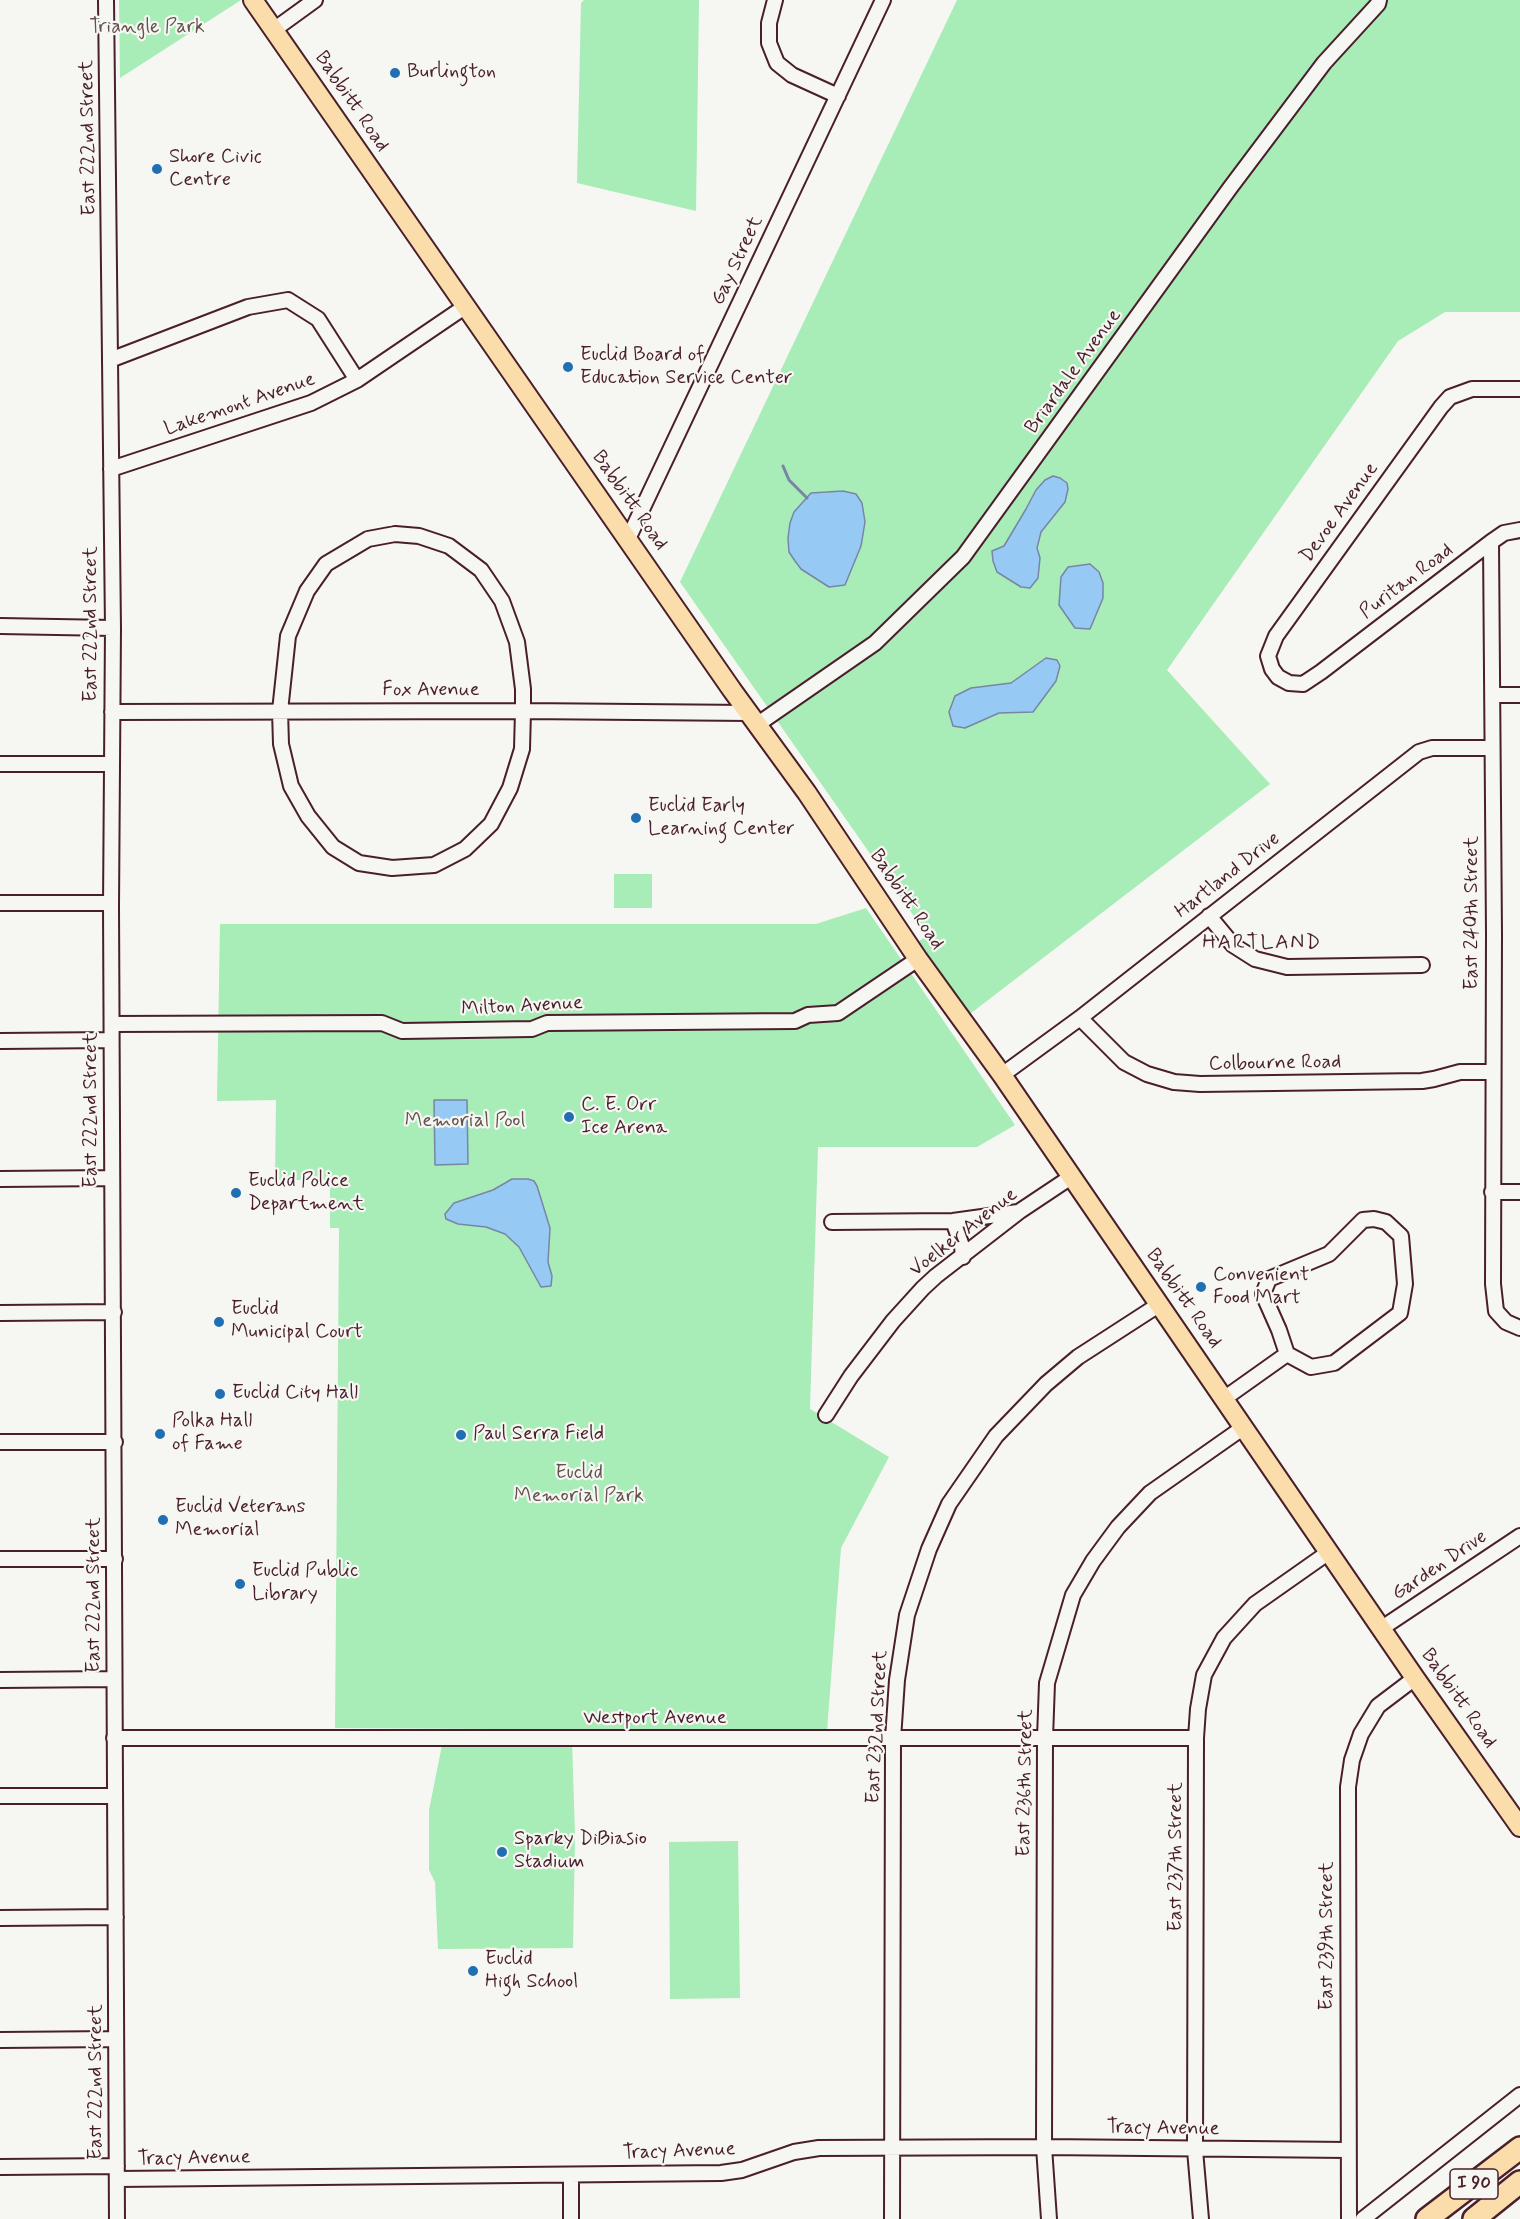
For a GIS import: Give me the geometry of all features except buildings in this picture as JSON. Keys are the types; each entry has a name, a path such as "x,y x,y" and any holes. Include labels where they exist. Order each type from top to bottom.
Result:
{"highway":[{"name":"I 90","path":"1427,2219 1520,2148"},
{"name":"I 90","path":"1474,2219 1520,2182"}],"main road":[{"name":"Babbitt Road","path":"253,0 813,802 918,959 1002,1076 1415,1678 1520,1827"}],"street":[{"name":"East 222nd Street","path":"106,0 113,628 111,1040 115,1442 114,1797 117,2219"},
{"path":"275,29 315,0"},
{"path":"775,0 769,23 769,43 777,63 792,75 838,96"},
{"name":"Gay Street","path":"628,539 883,0"},
{"name":"Briardale Avenue","path":"754,719 875,643 963,557 1230,188 1324,63 1378,4 1378,0"},
{"path":"110,360 248,307 288,300 318,319 357,380"},
{"name":"Lakemont Avenue","path":"111,469 311,403 357,380 466,306"},
{"name":"Devoe Avenue","path":"1321,672 1303,684 1289,683 1278,677 1268,656 1276,636 1450,398 1472,389 1520,389"},
{"name":"Puritan Road","path":"1321,672 1491,542 1504,533 1520,530"},
{"path":"395,534 419,536 449,546 481,570 502,601 517,642 522,689 522,749 510,788 491,824 465,849 434,865 392,868 359,863 333,847 308,816 291,786 281,744 280,711 288,636 307,591 326,564 368,539 395,534"},
{"name":"East 240th Street","path":"1491,542 1493,1284 1496,1311 1506,1322 1520,1328"},
{"path":"0,626 113,628"},
{"path":"1493,695 1520,695"},
{"name":"Fox Avenue","path":"112,712 522,711 754,719"},
{"name":"Hartland Drive","path":"1002,1076 1080,1018 1419,752 1432,748 1492,748"},
{"path":"0,764 111,764"},
{"path":"0,903 111,903"},
{"path":"1209,916 1233,945 1255,958 1287,967 1422,965"},
{"name":"Milton Avenue","path":"112,1024 382,1023 402,1031 532,1029 547,1023 795,1021 808,1015 838,1013 918,959"},
{"name":"Colbourne Road","path":"1080,1018 1124,1062 1147,1074 1173,1082 1200,1084 1422,1081 1460,1072 1493,1072"},
{"path":"0,1041 111,1040"},
{"name":"Voelker Avenue","path":"825,1415 893,1321 936,1276 1020,1211 1071,1177"},
{"path":"0,1179 112,1178"},
{"path":"1492,1192 1520,1192"},
{"path":"832,1222 953,1221 1020,1211"},
{"path":"1363,1220 1386,1222 1401,1236 1405,1284 1400,1313 1334,1363 1311,1367 1287,1354 1263,1294 1269,1279 1329,1254 1363,1220"},
{"path":"953,1221 962,1246 963,1257"},
{"name":"East 232nd Street","path":"892,2219 893,1739 897,1680 907,1615 929,1549 949,1504 996,1436 1046,1383 1078,1357 1160,1304"},
{"path":"0,1313 114,1312"},
{"path":"1225,1398 1287,1354"},
{"name":"East 236th Street","path":"1049,2219 1044,2147 1047,1683 1073,1595 1093,1561 1118,1527 1150,1493 1244,1427"},
{"path":"0,1442 115,1442"},
{"name":"Garden Drive","path":"1382,1628 1520,1536"},
{"name":"East 237th Street","path":"1201,2219 1195,2150 1196,1738 1204,1675 1224,1638 1255,1604 1329,1552"},
{"path":"0,1559 115,1559"},
{"name":"East 239th Street","path":"1348,2219 1348,1787 1352,1760 1361,1734 1378,1706 1415,1678"},
{"path":"0,1680 114,1679"},
{"name":"Westport Avenue","path":"114,1738 1196,1738"},
{"path":"0,1796 114,1797"},
{"path":"0,1918 116,1917"},
{"path":"0,2040 116,2039"},
{"path":"1363,2219 1520,2095"},
{"name":"Tracy Avenue","path":"0,2167 117,2172 571,2175 721,2173 742,2170 794,2152 819,2148 1044,2147 1348,2150"},
{"path":"571,2175 571,2219"}],"green space":[{"name":"Triangle Park","path":"119,0 241,0 120,78"},
{"path":"584,0 699,0 696,211 577,183 581,3"},
{"path":"957,0 1520,0 1520,312 1445,312 1398,341 1167,670 1270,784 962,1020 911,948 927,935 680,582"},
{"path":"614,874 652,874 652,908 614,908"},
{"name":"Euclid Memorial Park","path":"866,908 1015,1125 977,1147 818,1147 810,1409 889,1457 841,1548 827,1731 335,1728 339,1228 330,1228 330,1180 275,1180 276,1100 217,1101 220,924 816,924"},
{"name":"Sparky DiBiasio Stadium","path":"443,1740 572,1740 575,1835 573,1948 438,1949 435,1882 429,1870 429,1810"},
{"path":"738,1841 740,1998 670,1999 669,1842"}],"water":[{"path":"1053,476 1067,483 1065,502 1041,532 1037,548 1040,558 1038,578 1030,588 1021,587 997,572 992,551 1004,546 1036,490 1045,480"},
{"path":"843,491 856,494 862,503 865,522 861,546 845,585 829,587 801,569 789,552 790,523 794,512 811,493"},
{"path":"1090,564 1099,572 1103,583 1103,598 1090,629 1075,628 1059,605 1061,577 1068,567"},
{"path":"1046,658 1057,660 1060,666 1056,681 1033,712 999,713 965,728 953,726 949,712 955,696 971,688 1011,683"},
{"path":"434,1100 467,1100 468,1164 435,1165"},
{"path":"512,1179 528,1179 534,1181 537,1186 550,1228 548,1262 552,1276 551,1286 541,1287 519,1247 505,1234 486,1227 458,1224 446,1219 445,1214 454,1203 493,1190"}],"waterway":[{"path":"783,466 789,480 807,498"}],"place":[{"name":"Burlington","path":"395,73"},
{"name":"Shore Civic Centre","path":"157,169"},
{"name":"Euclid Board of Education Service Center","path":"568,367"},
{"name":"Euclid Early Learning Center","path":"636,818"},
{"name":"C. E. Orr Ice Arena","path":"569,1117"},
{"name":"Euclid Police Department","path":"236,1193"},
{"name":"Convenient Food Mart","path":"1201,1287"},
{"name":"Euclid Municipal Court","path":"219,1322"},
{"name":"Euclid City Hall","path":"220,1394"},
{"name":"Polka Hall of Fame","path":"160,1434"},
{"name":"Paul Serra Field","path":"461,1435"},
{"name":"Euclid Veterans Memorial","path":"163,1520"},
{"name":"Euclid Public Library","path":"240,1584"},
{"name":"Sparky DiBiasio Stadium","path":"502,1852"},
{"name":"Euclid High School","path":"473,1971"}],"district":[{"name":"HARTLAND","path":"1262,944"}],"park label":[{"name":"Memorial Pool","path":"465,1122"}]}
